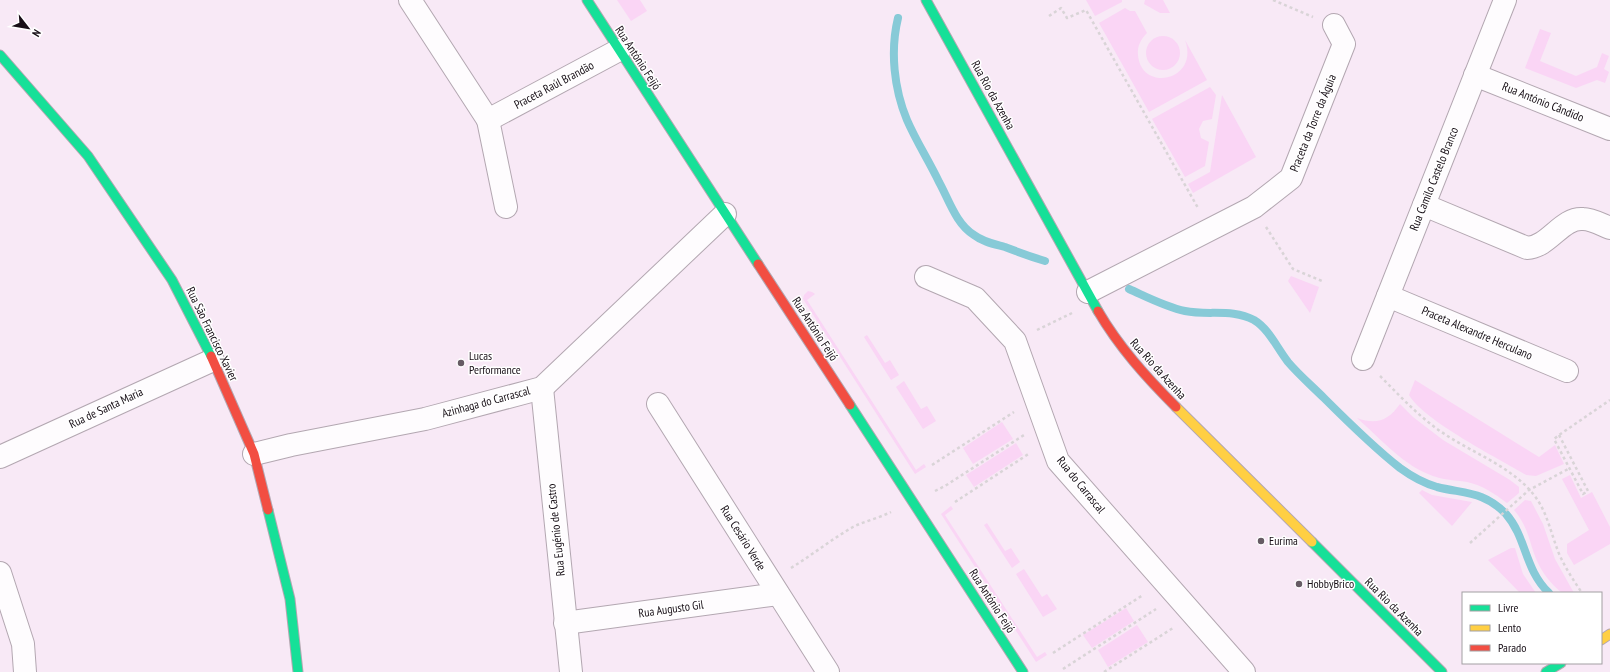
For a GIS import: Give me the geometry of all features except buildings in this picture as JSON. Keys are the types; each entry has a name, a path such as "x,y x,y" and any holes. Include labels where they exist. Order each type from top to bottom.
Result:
{"street":[{"path":"410,0 488,120 506,207"},
{"name":"Rua António Feijó","path":"587,0 1023,672"},
{"name":"Rua Rio da Azenha","path":"926,0 1091,297 1126,353 1151,382 1442,672"},
{"name":"Rua Camilo Castelo Branco","path":"1363,359 1505,0"},
{"name":"Praceta da Torre da Águia","path":"1091,297 1254,207 1291,178 1344,44 1334,25"},
{"name":"Praceta Raúl Brandão","path":"488,120 619,50"},
{"name":"Rua São Francisco Xavier","path":"0,55 88,156 172,280 213,360 254,454 290,599 298,672"},
{"name":"Rua António Cândido","path":"1476,75 1610,129"},
{"path":"1424,206 1527,248 1537,247 1574,220 1589,220 1610,228"},
{"name":"Azinhaga do Carrascal","path":"254,454 291,445 425,419 542,388 725,214"},
{"name":"Rua do Carrascal","path":"926,277 976,298 1015,341 1058,461 1244,672"},
{"name":"Praceta Alexandre Herculano","path":"1388,296 1566,371"},
{"name":"Rua de Santa Maria","path":"0,457 213,360"},
{"name":"Rua Eugénio de Castro","path":"542,388 571,672"},
{"name":"Rua Cesário Verde","path":"658,404 828,672"},
{"path":"0,573 23,644 25,672"},
{"name":"Rua Augusto Gil","path":"565,623 778,594"},
{"path":"1546,672 1559,664"}],"path":[{"path":"1273,0 1334,25"},
{"path":"1049,16 1061,8 1067,18 1086,10 1210,230"},
{"path":"1254,207 1293,270 1322,281"},
{"path":"1015,341 1091,297"},
{"path":"1363,359 1431,424 1446,435 1507,470 1520,480 1546,514 1560,556 1581,592"},
{"path":"1559,435 1588,491 1583,494 1554,439 1559,435 1610,400"},
{"path":"932,465 1001,421"},
{"path":"955,502 1024,457"},
{"path":"1470,543 1529,490 1570,468"},
{"path":"1063,669 1177,596"},
{"path":"1053,653 1125,606"},
{"path":"1104,672 1149,643"}],"shaded area":[{"path":"617,0 640,0 647,11 631,21"},
{"path":"1086,0 1122,0 1122,2 1095,16"},
{"path":"1145,0 1163,0 1170,13 1160,13 1144,4"},
{"path":"1125,8 1130,11 1135,11 1147,33 1138,49 1141,67 1149,74 1158,78 1168,77 1178,73 1184,65 1187,54 1185,40 1207,80 1149,112 1099,23"},
{"path":"1540,29 1551,33 1540,61 1576,76 1597,67 1602,53 1609,56 1604,69 1609,72 1605,83 1597,80 1576,88 1525,68"},
{"path":"1160,36 1166,36 1170,37 1177,43 1180,53 1179,60 1173,67 1166,70 1160,70 1156,69 1149,63 1146,56 1146,50 1147,46 1153,39"},
{"path":"1210,87 1216,95 1212,119 1203,121 1199,129 1201,138 1209,142 1205,166 1185,177 1152,119"},
{"path":"1222,95 1256,157 1193,193 1188,184 1210,172"},
{"path":"1291,276 1319,287 1310,313 1288,281"},
{"path":"808,291 815,294 807,300 916,470 924,464 926,467 915,474 803,299 804,295"},
{"path":"867,335 885,363 890,360 899,375 891,380 864,337"},
{"path":"1415,380 1539,457 1555,445 1564,464 1536,476 1526,475 1445,427 1417,405 1409,395"},
{"path":"904,381 921,409 927,406 936,421 923,429 896,387"},
{"path":"1400,404 1413,417 1443,440 1510,480 1519,487 1519,493 1507,503 1478,485 1443,479 1428,474 1399,456 1357,418 1370,421 1381,420 1391,414"},
{"path":"1002,422 1013,439 973,464 963,448"},
{"path":"1016,443 1023,455 974,487 966,475"},
{"path":"1570,475 1581,498 1592,492 1610,527 1610,544 1574,565 1567,553 1567,544 1589,530 1562,479"},
{"path":"1422,490 1432,495 1472,502 1452,526 1419,493"},
{"path":"1525,500 1531,501 1543,524 1555,559 1573,592 1561,592 1554,586 1539,566 1526,529 1514,510"},
{"path":"951,506 953,509 945,515 1037,657 1045,652 1047,655 1036,662 941,514"},
{"path":"987,523 1005,551 1011,548 1020,562 1012,568 984,525"},
{"path":"1511,548 1515,548 1523,574 1535,592 1519,592 1488,560"},
{"path":"1024,569 1042,597 1047,594 1057,609 1043,617 1016,574"},
{"path":"1126,608 1134,621 1092,648 1083,635"},
{"path":"1137,625 1148,642 1108,667 1098,650"}],"waterway":[{"path":"898,18 894,44 894,57 896,83 899,96 914,136 962,225 981,239 1045,261"},
{"path":"1129,289 1157,302 1185,311 1237,314 1254,320 1264,328 1288,362 1380,452 1400,468 1417,479 1437,487 1482,497 1490,501 1506,514 1518,533 1535,574 1548,592"}],"traffic: fast":[{"path":"587,0 758,264"},
{"path":"926,0 1098,311"},
{"path":"0,55 88,156 172,280 211,356"},
{"path":"850,405 1023,672"},
{"path":"268,510 290,599 298,672"},
{"path":"1312,542 1442,672"},
{"path":"1546,672 1559,664"}],"traffic: slow":[{"path":"1176,407 1312,542"},
{"path":"1602,639 1610,634"}],"traffic: jam":[{"path":"758,264 850,405"},
{"path":"1098,311 1115,337 1134,361 1176,407"},
{"path":"211,356 254,454 268,510"}],"place":[{"name":"Lucas Performance","path":"461,363"},
{"name":"Eurima","path":"1261,541"},
{"name":"HobbyBrico","path":"1299,584"}]}
